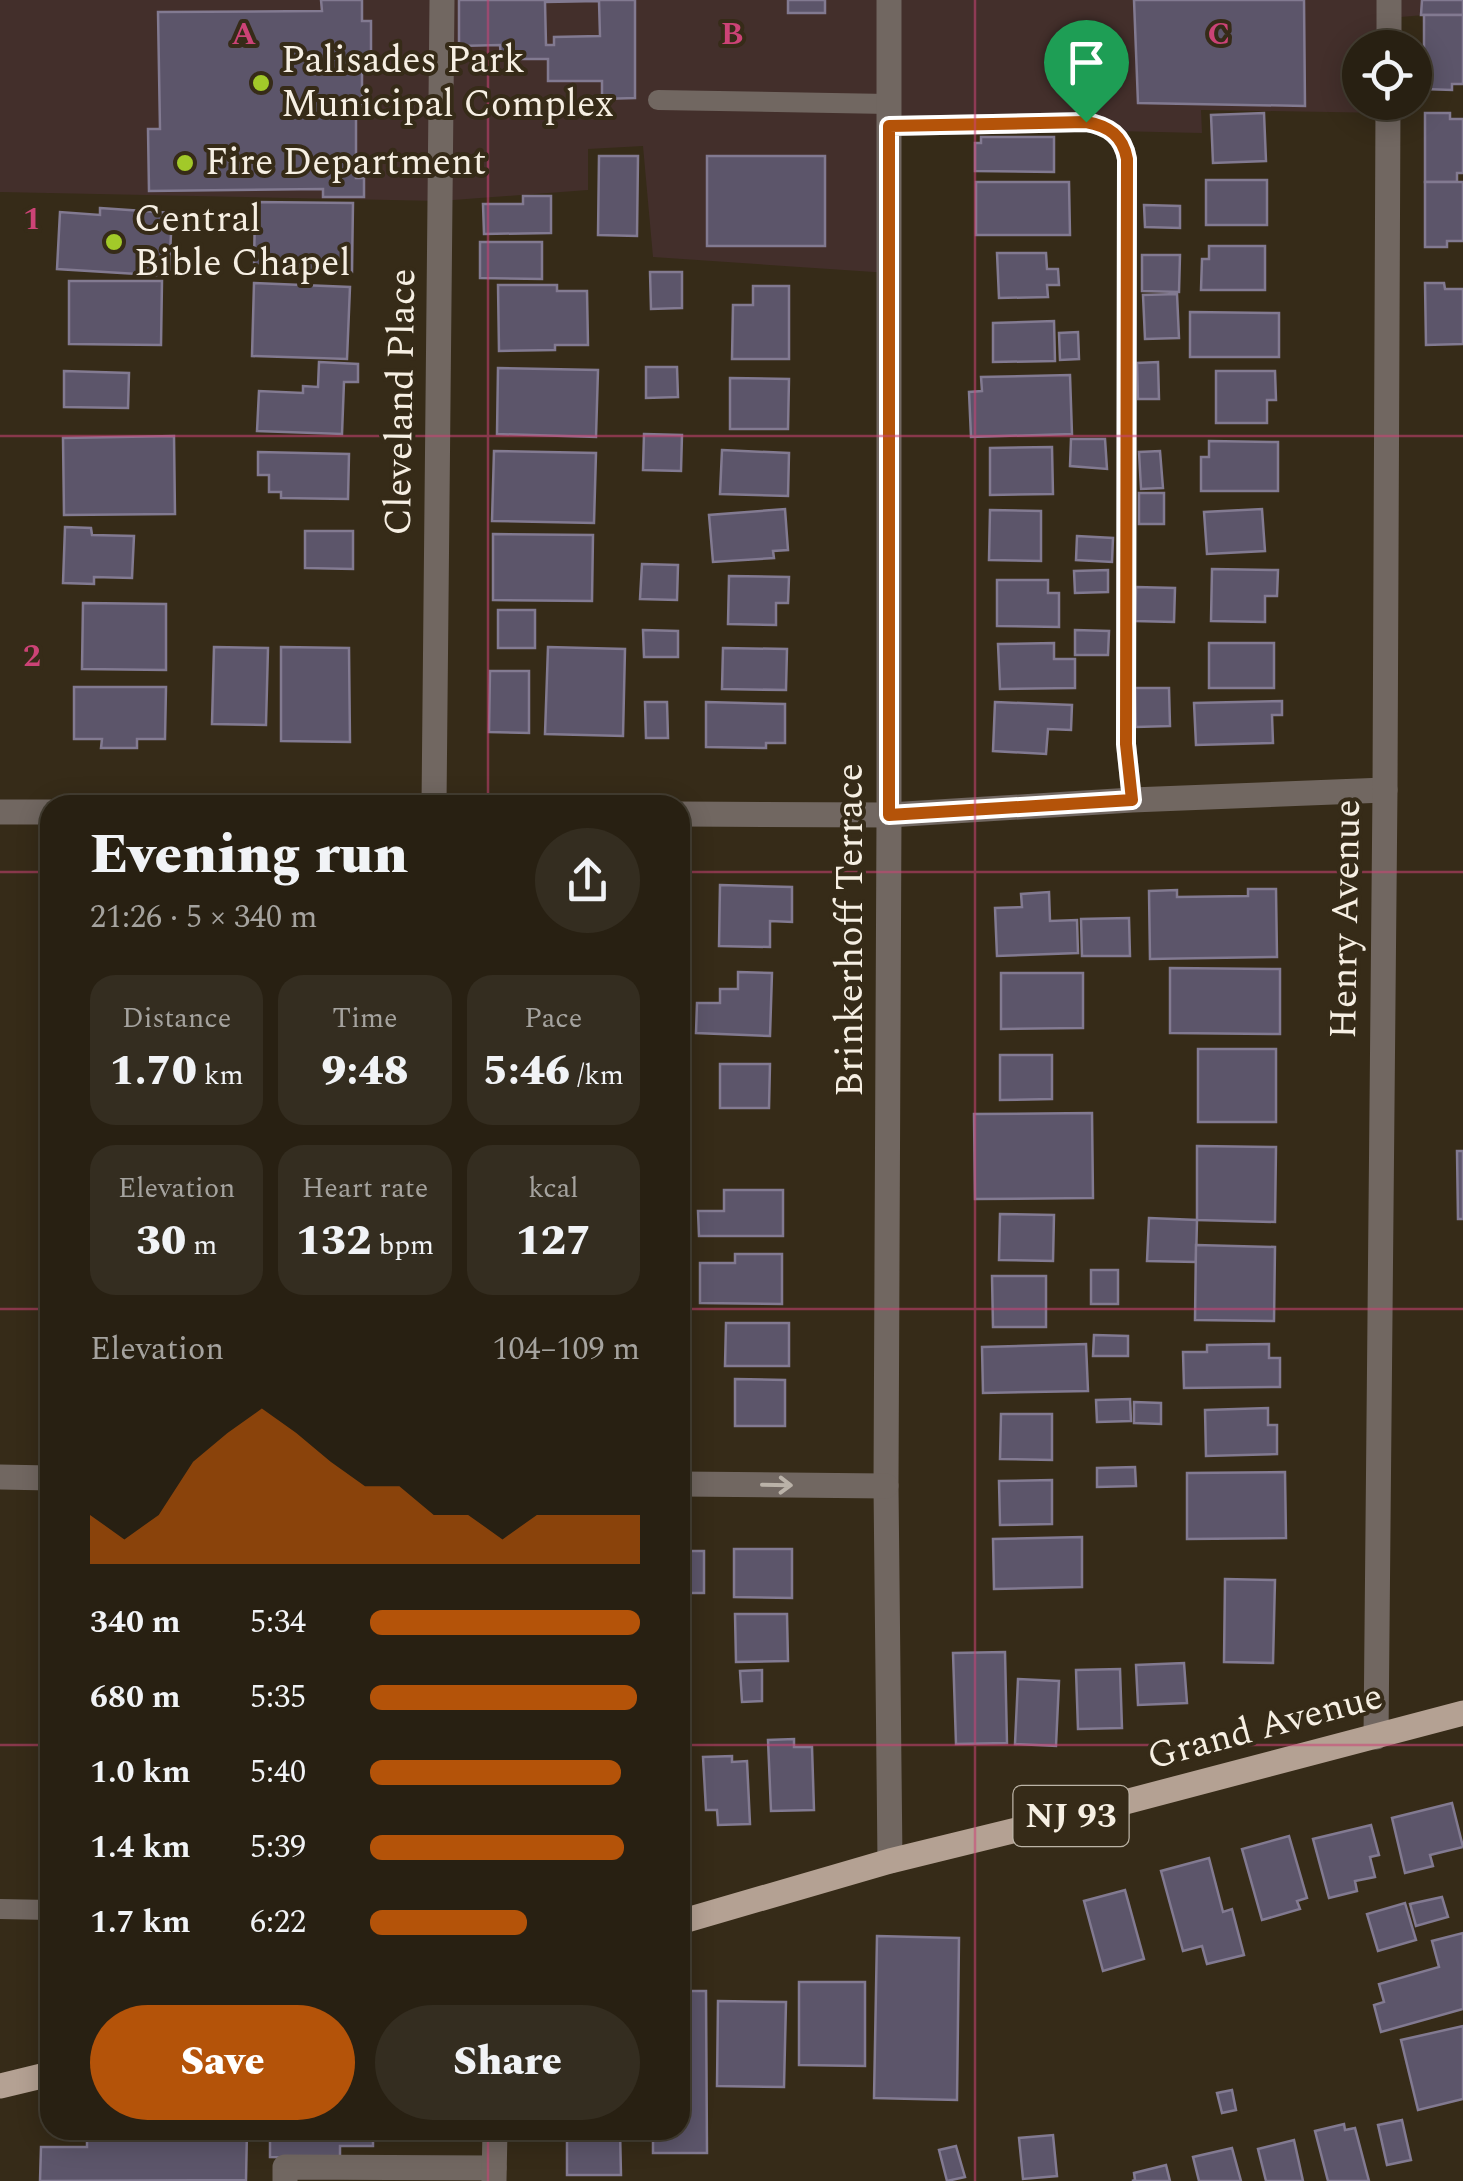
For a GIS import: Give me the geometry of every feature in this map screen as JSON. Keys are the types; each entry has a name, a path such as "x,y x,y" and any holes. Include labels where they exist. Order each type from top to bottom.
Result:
{"main road":[{"name":"Grand Avenue","path":"690,1919 890,1861 1463,1713"},
{"path":"0,2086 40,2076"}],"street":[{"name":"Cleveland Place","path":"434,795 442,0"},
{"name":"Brinkerhoff Terrace","path":"889,0 886,1486 890,1861"},
{"path":"1388,30 1389,0"},
{"name":"Henry Avenue","path":"1376,1737 1388,120"},
{"path":"690,814 889,815 1385,790"},
{"path":"0,812 40,812"},
{"path":"0,1477 40,1478"},
{"path":"690,1484 886,1486"},
{"path":"285,2181 285,2167 494,2174 495,2140"}],"lane":[{"path":"658,100 889,115 1086,122 1109,129 1120,138 1127,159 1126,744 1132,800"},
{"path":"0,1909 40,1910"}],"shaded area":[{"path":"0,0 1463,0 1424,15 1389,18 1389,30 1342,30 1342,112 1201,110 1202,133 889,126 889,273 653,257 643,146 588,149 588,190 440,201 0,192"}],"building":[{"name":"Palisades Park Municipal Complex","path":"321,0 362,0 362,21 371,21 371,59 362,59 362,106 356,106 356,178 364,178 364,197 323,197 323,189 149,191 148,129 160,129 158,12 322,11"},
{"path":"459,0 635,0 635,98 602,99 602,81 548,81 548,59 501,59 500,45 459,46","holes":["599,1 600,36 554,37 554,45 546,45 545,2"]},
{"path":"788,0 825,0 825,13 788,13"},
{"path":"1134,0 1304,0 1305,106 1138,103"},
{"path":"1422,0 1463,0 1463,15 1421,15"},
{"path":"1424,15 1463,15 1463,84 1452,84 1452,90 1432,89 1432,30 1424,30"},
{"path":"1264,113 1266,161 1213,163 1211,115"},
{"path":"1432,113 1450,113 1450,119 1463,119 1463,173 1457,173 1457,182 1425,182 1425,120 1432,120"},
{"path":"981,137 1054,137 1054,172 975,171 975,143 981,143"},
{"path":"599,156 638,156 637,236 598,235"},
{"path":"707,156 825,156 825,246 707,246"},
{"path":"1206,180 1267,180 1267,225 1206,225"},
{"path":"976,182 1069,182 1070,235 976,235"},
{"path":"1425,182 1463,182 1463,241 1447,241 1447,247 1425,247"},
{"path":"523,196 551,196 551,233 484,234 483,204 523,204"},
{"path":"255,202 353,203 352,272 254,271"},
{"path":"1144,205 1180,206 1180,228 1145,227"},
{"name":"Central Bible Chapel","path":"100,208 172,213 169,276 57,269 60,212 100,215"},
{"path":"480,242 542,242 542,279 480,278"},
{"path":"1209,246 1265,246 1265,290 1201,290 1202,259 1209,259"},
{"path":"997,253 1046,253 1047,269 1058,269 1059,285 1047,285 1048,297 999,298"},
{"path":"1142,255 1180,255 1179,292 1142,291"},
{"path":"650,272 682,272 682,308 651,309"},
{"path":"69,281 162,281 161,345 69,344"},
{"path":"254,283 350,287 347,359 252,356"},
{"path":"1425,283 1463,289 1463,344 1426,345"},
{"path":"498,285 557,285 557,291 587,291 588,345 499,351"},
{"path":"753,286 789,286 789,359 732,359 733,305 753,305"},
{"path":"1177,294 1179,338 1145,339 1143,295"},
{"path":"1190,312 1279,313 1279,357 1190,357"},
{"path":"1054,321 1055,361 993,362 993,323"},
{"path":"1078,332 1079,359 1060,360 1059,333"},
{"path":"319,362 358,364 358,382 344,382 342,434 257,431 259,391 303,393 303,386 318,387"},
{"path":"1158,362 1159,399 1138,399 1137,363"},
{"path":"646,367 677,367 678,397 646,398"},
{"path":"498,368 598,370 596,437 497,434"},
{"path":"64,371 129,373 128,408 64,407"},
{"path":"1216,371 1275,371 1276,400 1267,400 1267,423 1216,423"},
{"path":"1070,375 1072,434 971,437 969,392 982,391 981,377"},
{"path":"730,378 789,379 788,429 730,429"},
{"path":"644,434 682,435 681,471 643,470"},
{"path":"174,436 175,514 64,515 63,438"},
{"path":"1071,439 1105,439 1107,469 1070,466"},
{"path":"1209,441 1278,442 1278,491 1201,491 1201,457 1209,457"},
{"path":"1052,447 1053,494 990,495 990,448"},
{"path":"722,450 789,453 788,496 720,494"},
{"path":"494,451 596,453 594,523 492,521"},
{"path":"1160,451 1163,488 1141,489 1139,452"},
{"path":"258,452 349,454 348,499 281,498 281,492 269,492 269,475 258,475"},
{"path":"1139,493 1164,493 1164,524 1139,524"},
{"path":"785,509 788,550 773,551 774,558 713,562 709,515"},
{"path":"1262,509 1265,551 1207,554 1204,512"},
{"path":"990,510 1041,511 1041,561 989,560"},
{"path":"65,527 91,528 92,535 134,536 132,578 94,577 94,584 63,583"},
{"path":"305,531 353,531 353,569 305,568"},
{"path":"493,534 593,535 592,601 493,600"},
{"path":"1077,536 1113,538 1112,562 1076,560"},
{"path":"642,564 678,565 677,600 640,599"},
{"path":"1212,569 1278,570 1277,596 1265,596 1265,622 1211,621"},
{"path":"1108,570 1108,592 1075,593 1074,571"},
{"path":"729,576 789,577 788,603 776,603 776,625 728,624"},
{"path":"997,580 1048,580 1048,593 1059,593 1059,627 997,626"},
{"path":"1136,587 1175,588 1174,622 1135,621"},
{"path":"83,603 166,604 166,670 82,669"},
{"path":"498,610 535,610 535,648 498,648"},
{"path":"643,630 678,631 678,657 644,657"},
{"path":"1075,630 1109,631 1108,655 1075,655"},
{"path":"1054,643 1054,659 1075,659 1075,688 1000,689 998,644"},
{"path":"1209,643 1274,643 1274,688 1209,688"},
{"path":"214,647 268,648 266,725 212,724"},
{"path":"281,647 349,648 350,742 281,741"},
{"path":"548,647 625,649 623,736 545,734"},
{"path":"723,648 787,649 786,690 722,689"},
{"path":"490,671 529,671 529,733 489,732"},
{"path":"74,687 166,687 165,739 137,739 137,748 101,748 102,739 74,739"},
{"path":"1135,688 1169,688 1170,726 1136,727"},
{"path":"1282,701 1282,715 1272,715 1273,743 1196,745 1194,703"},
{"path":"645,702 667,702 668,738 646,738"},
{"path":"706,702 785,704 785,743 766,743 766,748 706,747"},
{"path":"995,702 1072,705 1071,730 1048,729 1046,754 993,751"},
{"path":"720,885 792,887 792,922 770,921 770,947 719,946"},
{"path":"1248,889 1276,889 1277,957 1150,959 1149,891 1177,890 1177,897 1248,896"},
{"path":"1049,892 1050,921 1077,920 1078,953 997,956 995,908 1022,907 1021,894"},
{"path":"1129,918 1130,956 1082,956 1081,919"},
{"path":"1170,968 1280,969 1280,1034 1170,1033"},
{"path":"738,972 772,973 770,1036 696,1033 697,1003 720,1003 720,989 738,989"},
{"path":"1001,973 1083,973 1083,1028 1001,1029"},
{"path":"1198,1049 1276,1049 1276,1122 1198,1122"},
{"path":"1000,1055 1052,1055 1052,1099 1000,1100"},
{"path":"720,1064 770,1064 769,1108 720,1108"},
{"path":"1092,1113 1093,1198 975,1199 974,1114"},
{"path":"1197,1146 1276,1147 1275,1222 1197,1220"},
{"path":"1457,1151 1463,1151 1463,1219 1458,1219"},
{"path":"724,1190 783,1190 783,1236 699,1236 698,1211 724,1211"},
{"path":"1000,1214 1054,1215 1053,1261 999,1260"},
{"path":"1149,1218 1197,1220 1196,1262 1147,1261"},
{"path":"1196,1245 1275,1247 1274,1321 1195,1320"},
{"path":"735,1254 782,1254 782,1304 700,1303 700,1263 735,1263"},
{"path":"1091,1270 1118,1270 1118,1304 1091,1304"},
{"path":"992,1276 1046,1276 1046,1327 993,1327"},
{"path":"726,1323 789,1323 789,1366 725,1366"},
{"path":"1094,1335 1128,1336 1128,1356 1093,1356"},
{"path":"1086,1344 1088,1391 983,1393 982,1347"},
{"path":"1269,1344 1269,1358 1280,1358 1280,1387 1184,1388 1183,1352 1207,1352 1207,1345"},
{"path":"735,1379 785,1380 785,1426 735,1426"},
{"path":"1130,1399 1131,1421 1097,1422 1096,1400"},
{"path":"1134,1402 1161,1403 1161,1424 1134,1423"},
{"path":"1268,1408 1268,1425 1277,1425 1277,1454 1206,1456 1205,1410"},
{"path":"1001,1414 1052,1414 1052,1460 1000,1459"},
{"path":"1135,1467 1136,1486 1097,1487 1097,1468"},
{"path":"1285,1472 1286,1538 1187,1539 1187,1473"},
{"path":"1052,1480 1052,1524 1000,1525 999,1481"},
{"path":"1082,1537 1082,1587 994,1589 993,1539"},
{"path":"734,1549 792,1549 792,1598 734,1597"},
{"path":"690,1551 704,1551 704,1593 690,1593"},
{"path":"1225,1579 1275,1580 1273,1663 1224,1662"},
{"path":"735,1614 787,1614 788,1661 736,1662"},
{"path":"1005,1652 1007,1743 956,1744 953,1653"},
{"path":"1184,1663 1187,1703 1138,1705 1136,1665"},
{"path":"1120,1669 1122,1728 1078,1729 1076,1670"},
{"path":"762,1670 762,1701 742,1702 740,1671"},
{"path":"1018,1679 1059,1681 1056,1746 1015,1744"},
{"path":"794,1739 794,1747 812,1747 814,1810 771,1811 768,1740"},
{"path":"732,1756 732,1762 747,1761 750,1824 718,1825 717,1810 706,1810 703,1757"},
{"path":"1452,1803 1463,1847 1430,1855 1433,1866 1405,1873 1392,1818"},
{"path":"1371,1825 1379,1855 1370,1857 1375,1877 1355,1881 1357,1891 1329,1898 1313,1839"},
{"path":"1289,1836 1307,1898 1297,1901 1300,1909 1262,1920 1242,1849"},
{"path":"1209,1858 1223,1912 1232,1909 1244,1955 1207,1964 1202,1946 1183,1951 1161,1871"},
{"path":"1125,1890 1144,1959 1103,1971 1084,1901"},
{"path":"1442,1897 1448,1917 1416,1926 1410,1904"},
{"path":"1405,1903 1416,1940 1378,1951 1367,1914"},
{"path":"1463,1933 1463,2009 1381,2032 1374,2005 1384,2002 1379,1984 1439,1967 1432,1941"},
{"path":"877,1936 959,1938 957,2100 874,2098"},
{"path":"799,1982 865,1982 865,2066 799,2065"},
{"path":"690,1991 706,1991 707,2153 653,2153 653,2140 690,2140"},
{"path":"718,2001 786,2002 784,2087 717,2086"},
{"path":"1463,2026 1463,2099 1418,2110 1401,2040"},
{"path":"1232,2090 1236,2110 1222,2113 1217,2093"},
{"path":"1402,2120 1411,2160 1387,2165 1378,2125"},
{"path":"1344,2124 1345,2130 1355,2128 1369,2181 1328,2181 1315,2131"},
{"path":"1053,2135 1057,2176 1023,2179 1019,2138"},
{"path":"87,2140 247,2140 246,2180 40,2181 41,2147 87,2147"},
{"path":"270,2140 373,2140 373,2146 340,2146 340,2158 270,2157"},
{"path":"567,2140 620,2140 621,2175 567,2175"},
{"path":"1294,2140 1303,2181 1266,2181 1258,2149"},
{"path":"956,2146 965,2177 947,2181 939,2150"},
{"path":"1232,2148 1241,2181 1199,2181 1193,2157"},
{"path":"1166,2165 1170,2181 1132,2181 1134,2173"}],"place":[{"name":"Palisades Park Municipal Complex","path":"261,83"},
{"name":"Fire Department","path":"185,163"},
{"name":"Central Bible Chapel","path":"114,242"}],"route":[{"path":"1086,122 1109,129 1120,138 1127,159 1126,744 1132,800 889,815 889,126 1086,122"}]}
